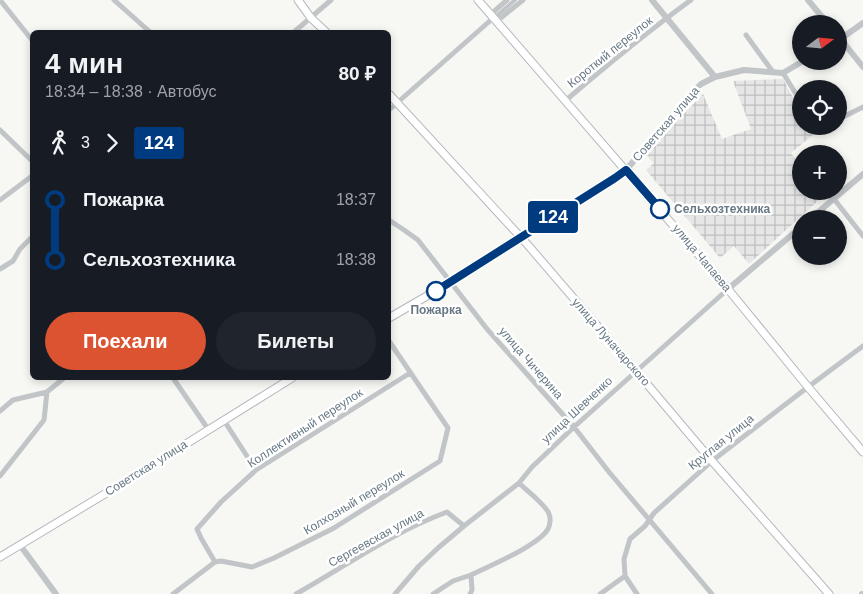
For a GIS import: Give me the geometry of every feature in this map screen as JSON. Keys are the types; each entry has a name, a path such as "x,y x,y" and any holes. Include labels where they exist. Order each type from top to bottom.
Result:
{"main road":[{"path":"298,0 311,18 324,30"},
{"name":"улица Чапаева","path":"478,0 728,289 863,452"},
{"name":"улица Луначарского","path":"391,96 521,237 712,461 830,594"},
{"name":"Советская улица","path":"391,317 451,282 626,170"},
{"name":"Советская улица","path":"0,557 289,380"}],"street":[{"path":"0,0 30,38"},
{"path":"114,0 148,30"},
{"path":"296,30 331,0"},
{"path":"493,18 507,0"},
{"path":"391,108 515,0"},
{"path":"493,18 523,0"},
{"path":"652,0 715,76"},
{"name":"Короткий переулок","path":"565,101 618,56 691,0"},
{"path":"808,0 820,15"},
{"path":"848,33 863,23"},
{"path":"746,36 773,72"},
{"path":"848,50 863,67"},
{"path":"792,68 783,73 792,88"},
{"name":"Советская улица","path":"626,170 701,84 715,76 744,70 783,73"},
{"path":"847,115 863,107"},
{"path":"0,130 30,159"},
{"path":"847,188 863,174"},
{"path":"0,200 30,178"},
{"path":"821,210 833,200"},
{"path":"835,200 863,236"},
{"name":"улица Чичерина","path":"391,221 418,240 487,329 574,427 712,594"},
{"name":"улица Шевченко","path":"396,594 419,566 464,526 519,484 532,467 574,427 728,289 792,235"},
{"path":"0,269 13,261 20,249 30,239"},
{"path":"391,344 410,373"},
{"name":"Круглая улица","path":"625,576 624,559 630,539 645,526 654,513 712,461 863,346"},
{"name":"Колхозный переулок","path":"215,562 221,561 252,567 302,545 334,528 440,461 448,428 410,373"},
{"name":"Коллективный переулок","path":"215,562 197,529 221,502 256,470 410,373"},
{"path":"0,412 14,400 47,392 62,380"},
{"path":"174,380 208,429"},
{"path":"0,476 44,420 47,392"},
{"path":"223,420 256,470"},
{"path":"433,594 453,581 471,575 530,546 547,530 550,516 547,510 519,484"},
{"name":"Сергеевская улица","path":"296,594 428,519 447,512 464,526"},
{"path":"20,545 52,592"},
{"path":"173,594 215,562"},
{"path":"471,575 472,592"},
{"path":"600,594 625,576 637,594"}],"shaded area":[{"name":"Сельхозтехника","path":"783,79 792,96 792,135 813,135 801,145 792,145 792,200 819,200 808,210 792,210 792,224 749,264 734,246 720,258 646,170 654,163 645,154 703,94 722,139 751,129 733,81"}],"bus line":[{"name":"124","path":"436,291 626,170 660,209"}],"place":[{"name":"Сельхозтехника","path":"660,209"},
{"name":"Пожарка","path":"436,291"}]}
